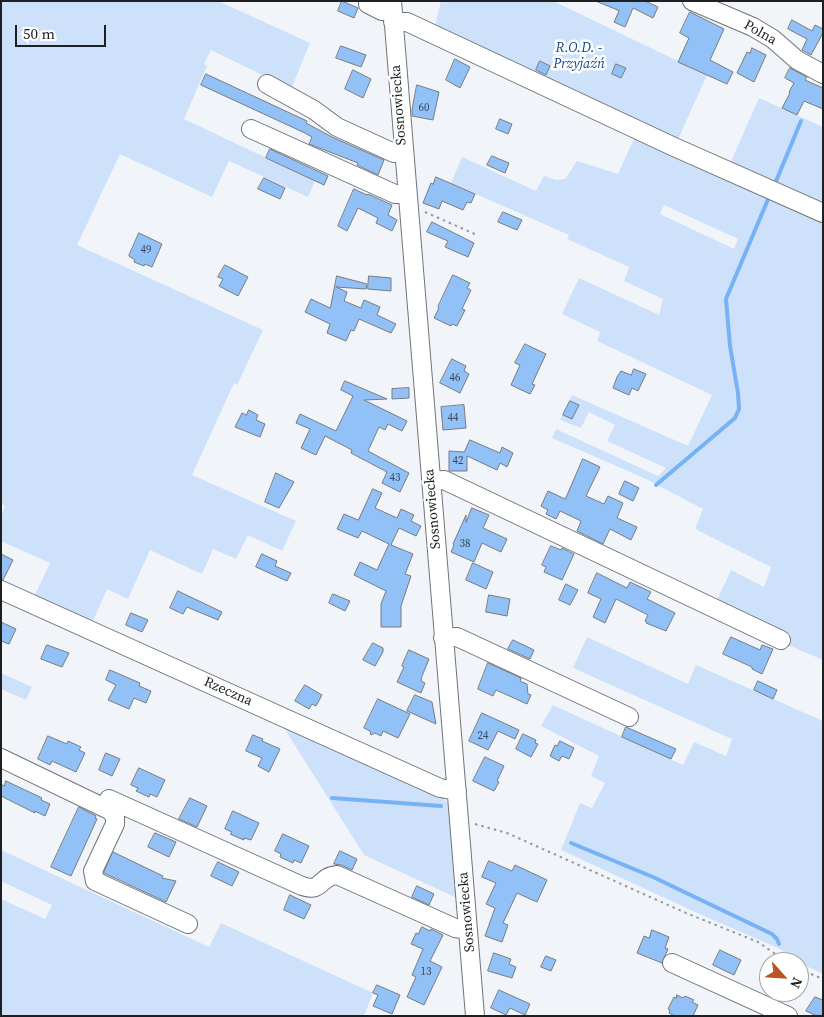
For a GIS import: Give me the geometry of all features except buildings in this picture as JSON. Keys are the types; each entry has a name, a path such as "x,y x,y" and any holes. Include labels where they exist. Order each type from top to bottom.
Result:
{"street":[{"path":"368,1 368,4 382,10 392,11 407,22 672,146 823,213"},
{"name":"Polna","path":"692,1 753,27 773,39 797,60 823,74"},
{"name":"Sosnowiecka","path":"392,11 475,1016"},
{"path":"267,84 314,110 337,127 394,153 403,152"},
{"path":"250,128 395,194 407,202"},
{"path":"431,481 444,480 781,640"},
{"name":"Rzeczna","path":"1,590 440,788 457,791"},
{"path":"443,638 457,638 629,716"},
{"path":"1,758 111,811 115,817 114,824 93,871 94,881 188,924"},
{"path":"110,799 309,889 316,888 328,877 337,875 455,928 468,930"},
{"path":"672,963 758,1010 788,1016"}],"path":[{"path":"407,202 421,211 477,235"},
{"path":"459,820 507,833 686,913 758,942 772,952"},
{"path":"809,973 823,979"}],"green space":[{"path":"1,1 218,1 310,43 291,89 211,50 204,64 207,66 184,119 315,181 308,197 229,161 212,197 120,154 77,245 263,330 237,385 234,383 192,475 296,521 282,551 248,535 236,559 213,549 202,574 150,550 128,599 107,589 92,623 34,597 50,563 1,541 1,516 5,506 1,504"},
{"name":"R.O.D. - Przyjaźń","path":"441,1 553,1 707,75 676,144 728,168 759,98 823,127 823,660 786,644 716,602 731,570 764,587 771,567 695,529 703,509 644,478 552,438 556,429 658,476 666,468 607,441 615,425 589,412 581,428 560,420 572,395 688,446 712,395 597,341 600,332 562,314 579,278 659,315 663,299 624,281 629,267 567,239 569,235 451,183 462,157 536,191 544,176 556,180 565,179 577,161 618,174 637,132 434,30","holes":["664,205 738,239 734,249 660,214"]},
{"path":"587,637 688,684 696,665 823,721 823,974 809,967 809,952 784,952 561,850 580,803 592,808 605,783 591,776 599,756 541,726 553,705 683,765 694,742 726,756 732,739 573,668"},
{"path":"1,673 32,687 26,700 1,689"},
{"path":"279,720 442,796 448,804 450,811 457,898 364,855"},
{"path":"1,850 209,947 221,923 373,993 364,1016 1,1016 1,899 45,919 52,905 1,881"}],"waterway":[{"path":"774,186 801,121"},
{"path":"656,485 735,418 739,409 730,346 726,299 769,197"},
{"path":"332,798 441,806"},
{"path":"571,843 653,877 772,934 779,944"}]}
